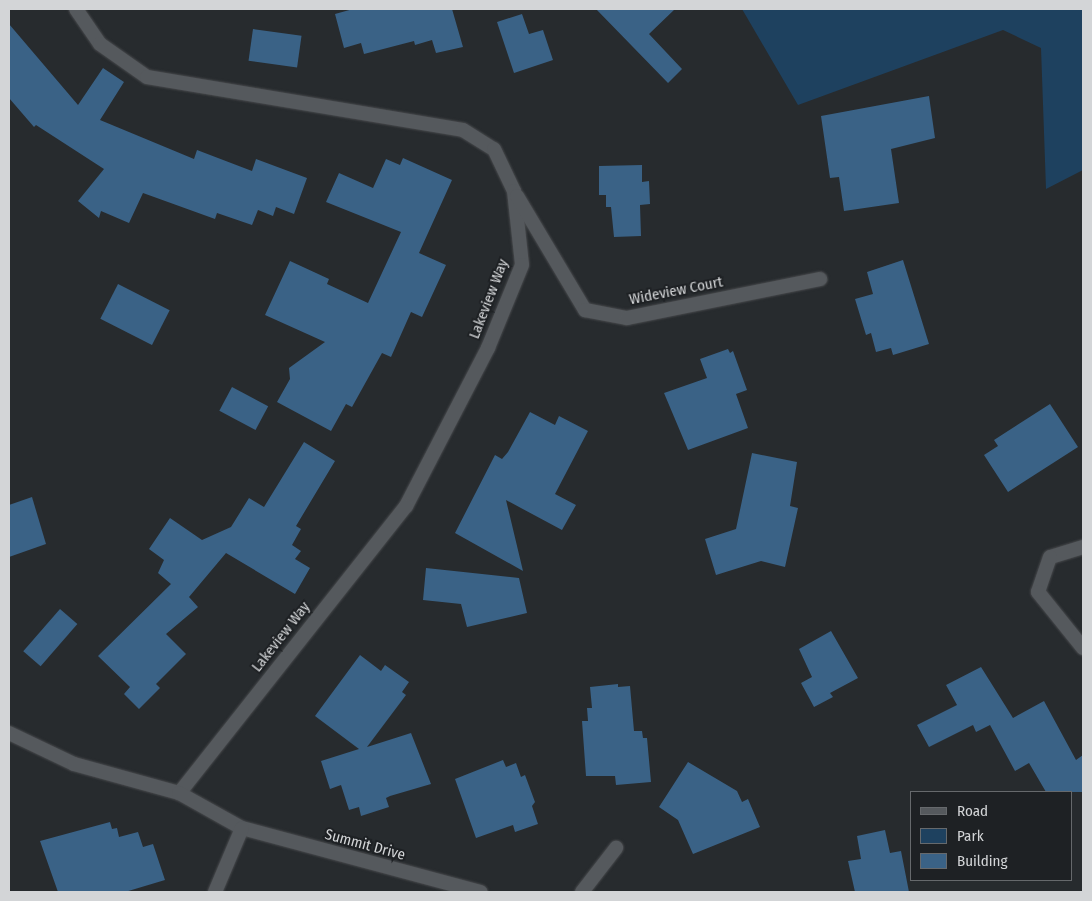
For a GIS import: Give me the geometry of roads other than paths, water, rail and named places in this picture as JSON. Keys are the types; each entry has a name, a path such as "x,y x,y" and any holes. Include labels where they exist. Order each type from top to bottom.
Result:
{"street":[{"name":"Lakeview Way","path":"76,9 100,44 147,77 463,130 494,149 514,191 522,265 488,348 406,506 179,793"},
{"name":"Wideview Court","path":"514,191 586,310 627,318 820,279"},
{"path":"1083,547 1050,557 1038,592 1083,648"},
{"name":"Summit Drive","path":"9,733 74,764 179,793 242,828 481,892"},
{"path":"215,892 242,828"},
{"path":"582,892 616,848"}]}
